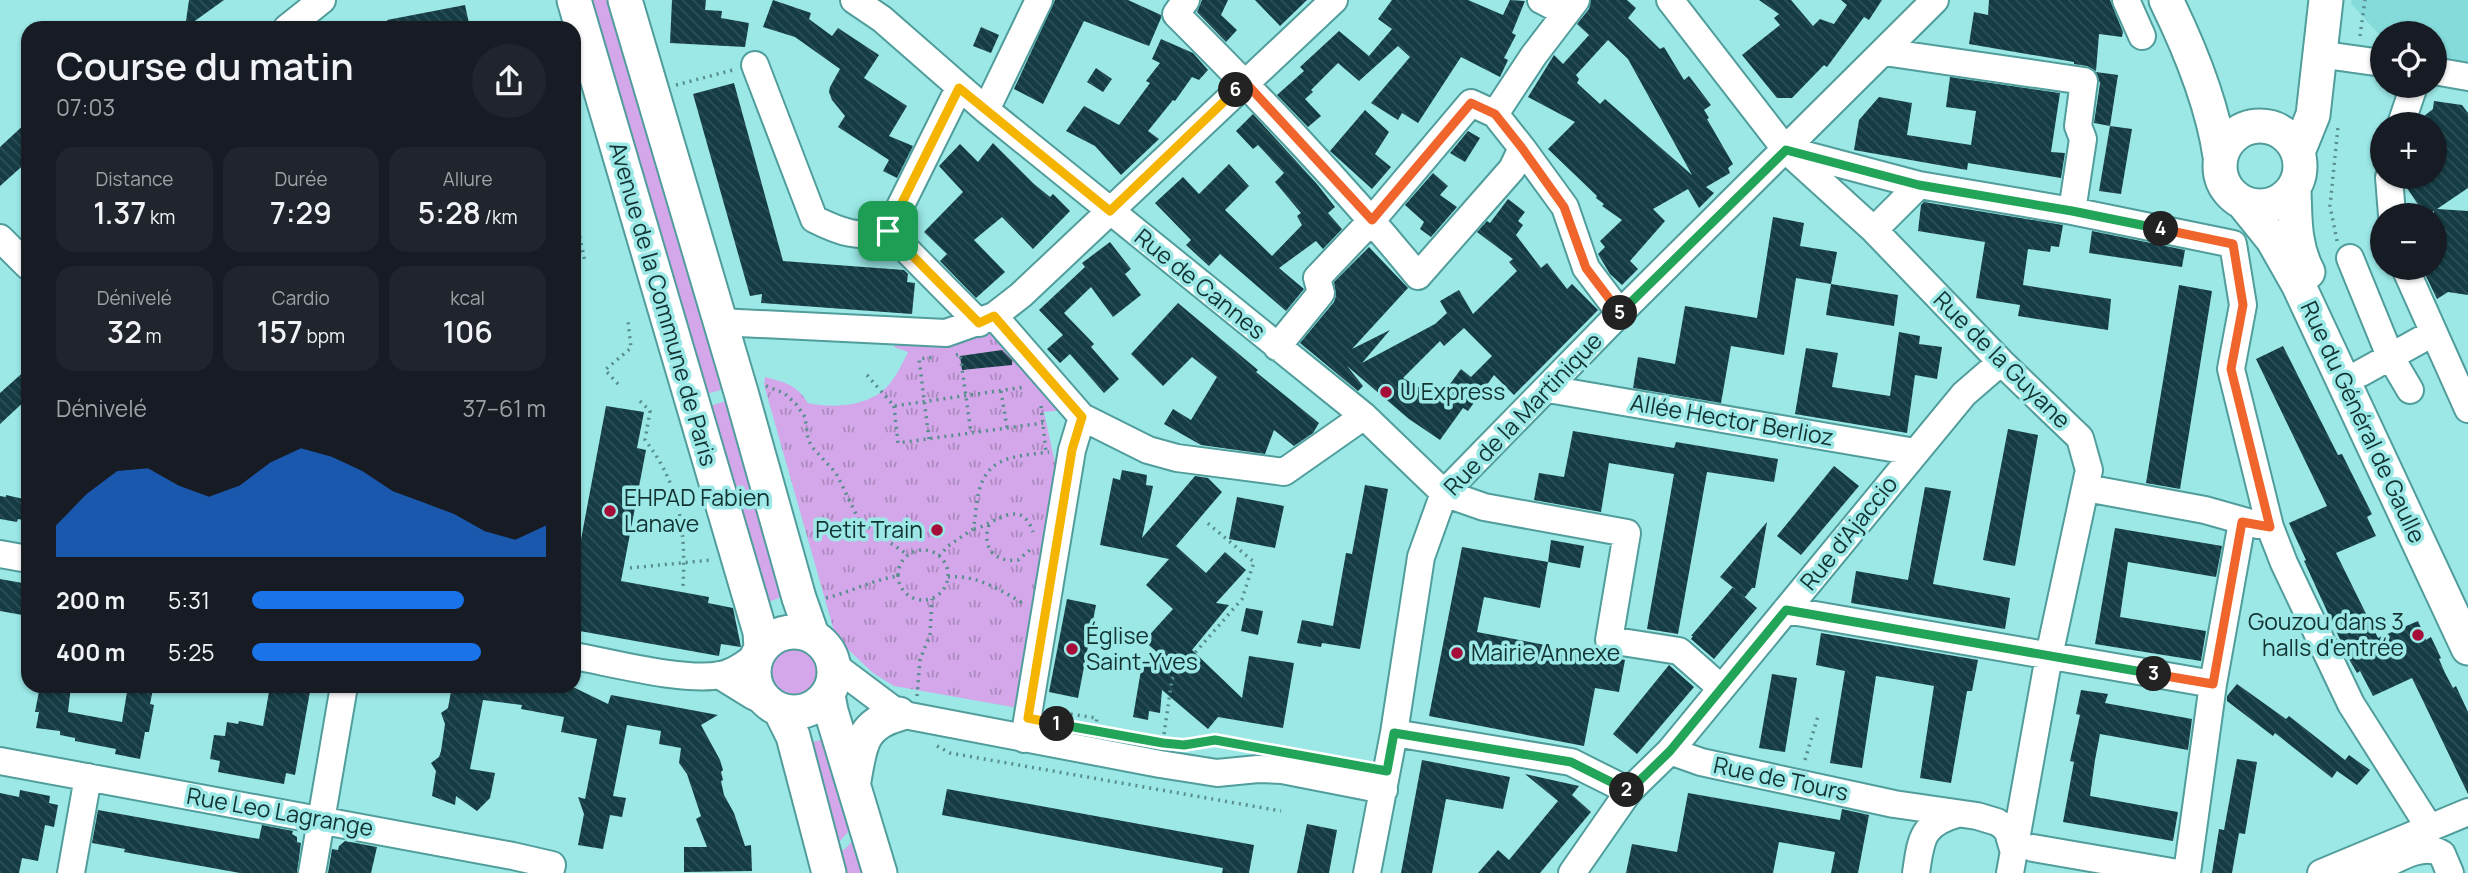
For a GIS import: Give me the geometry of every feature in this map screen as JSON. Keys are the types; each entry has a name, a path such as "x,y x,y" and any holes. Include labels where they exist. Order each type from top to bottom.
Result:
{"main road":[{"name":"Avenue de la Commune de Paris","path":"574,0 580,21"},
{"path":"625,0 812,635"},
{"path":"2166,0 2184,38 2216,131 2219,170 2223,184 2232,196 2244,204 2266,207 2286,198 2294,190 2299,178 2301,164 2298,152 2285,135 2260,126 2230,104 2184,38"},
{"path":"2298,152 2313,115 2326,0"},
{"name":"Avenue de la Commune de Paris","path":"581,24 760,632 760,651"},
{"path":"2220,156 2228,141 2239,131 2260,126 2297,106 2317,68"},
{"name":"Rue du Général de Gaulle","path":"2294,190 2299,257 2361,373 2468,603"},
{"name":"Rue du Général de Gaulle","path":"2244,204 2273,240 2298,284 2468,648"},
{"path":"829,873 793,736 755,684 755,663 760,651 771,639 784,633 812,635 827,648 832,682 831,712 880,873"},
{"path":"773,706 793,713 807,711 819,705 832,682"},
{"path":"854,783 861,744 868,729 903,705"}],"street":[{"path":"295,21 322,0"},
{"name":"Rue de Cannes","path":"854,0 882,19 959,88 1364,416 1444,493"},
{"path":"986,110 1039,0"},
{"path":"1186,0 1176,14 1245,82 1372,220 1418,276 1512,169 1522,148"},
{"path":"719,322 946,333 986,319 1021,295 1334,0"},
{"path":"1495,114 1571,6 1541,0"},
{"name":"Rue de la Martinique","path":"1367,873 1394,733 1421,557 1444,493 1620,313 1935,0"},
{"path":"2126,0 2142,36"},
{"name":"Rue de la Guyane","path":"1677,3 1786,150 1874,230 2001,362 2080,438 2089,470 2049,656 2019,856"},
{"path":"1884,52 2084,81 2078,126 2083,139 2072,211"},
{"path":"2317,68 2369,61"},
{"path":"755,65 814,219 838,231 871,236 888,231 959,88"},
{"path":"2447,73 2468,77"},
{"path":"1276,347 1321,293 1317,278 1372,220 1471,103 1495,114 1564,207 1586,268 1620,313"},
{"path":"1786,150 1919,185 2072,211 2233,244 2243,305 2231,369 2270,527 2284,563 2351,704 2429,827"},
{"path":"1874,230 1919,185"},
{"path":"888,231 986,319 1082,417 1148,450 1177,458 1284,472 1364,416"},
{"path":"2350,258 2390,356 2410,390"},
{"path":"2410,280 2468,409"},
{"path":"2361,373 2433,333"},
{"name":"Rue d'Ajaccio","path":"1572,873 1629,791 1670,751 1964,394 2001,362"},
{"name":"Allée Hector Berlioz","path":"1548,388 1915,452"},
{"path":"1024,739 1072,450 1082,417"},
{"path":"2086,488 2205,510 2242,522 2270,527"},
{"path":"1444,493 1484,507 1627,533 1609,640 1679,651 1721,688"},
{"path":"2187,873 2213,684 2242,522"},
{"path":"0,554 21,558"},
{"path":"1786,610 2213,684"},
{"path":"581,657 678,674 719,675 733,671 760,651"},
{"path":"719,675 773,706"},
{"path":"832,682 867,690 903,705 1024,739 1217,773 1258,769 1282,771 1384,790"},
{"path":"312,873 343,693"},
{"path":"1394,733 1571,762 1629,791"},
{"name":"Rue de Tours","path":"1670,751 1701,762 1894,804 1997,822 2008,832 2019,856"},
{"name":"Rue Leo Lagrange","path":"0,761 526,859 552,865 550,873"},
{"path":"71,873 88,777"},
{"path":"1894,804 1916,825 1921,840 1916,873"},
{"path":"2321,873 2468,812"},
{"path":"1921,840 1934,823 1957,814"},
{"path":"2369,873 2417,851 2430,849 2442,854 2450,873"},
{"path":"2019,856 2178,873"}],"path":[{"path":"2365,0 2369,61"},
{"path":"652,90 755,65"},
{"path":"2338,125 2330,206 2339,251 2350,258"},
{"path":"581,246 584,262"},
{"path":"618,384 605,370 631,348 628,321"},
{"path":"929,439 919,359 960,354 971,433"},
{"path":"867,375 894,406 898,443 1043,423"},
{"path":"764,385 784,393 805,416 808,439 812,447 836,473 860,522 908,555"},
{"path":"894,406 1026,387"},
{"path":"1001,391 1007,428"},
{"path":"640,401 650,411 645,440 660,460 673,487 681,517 683,586"},
{"path":"973,529 980,486 997,462 1012,456 1072,450"},
{"path":"939,556 948,546 973,529 989,525 1002,515 1017,514 1029,523 1034,537"},
{"path":"1174,744 1163,743 1172,679 1242,599 1254,562 1205,520"},
{"path":"989,525 986,533 989,549 1001,560 1018,560 1030,552 1033,545"},
{"path":"921,550 939,556 945,564 948,578 943,591 932,599 923,601 907,595 901,588 898,576 900,564 908,555 921,550"},
{"path":"630,568 720,559"},
{"path":"817,597 846,593 872,581 898,576"},
{"path":"948,578 960,576 989,585 1044,616"},
{"path":"903,705 917,699 920,660 930,634 932,599"},
{"path":"1030,707 1097,718 1095,731"},
{"path":"1799,782 1818,716"},
{"path":"1184,745 1215,740 1254,747"},
{"path":"938,746 950,753 1281,811"}],"shaded area":[{"path":"2352,0 2468,0 2468,63 2447,60 2447,21 2370,21 2370,24 2351,3"}],"green space":[{"path":"583,0 614,0 728,388 699,396"},
{"path":"992,329 1066,410 1044,412 1055,463 1060,469 1024,709 894,686 873,673 836,638 764,385 765,377 785,383 795,388 808,403 830,406 853,404 875,396 894,379 908,352 894,347 897,341"},
{"path":"732,399 789,594 758,606 701,409"},
{"path":"790,644 802,644 817,652 825,667 825,679 817,694 802,702 790,702 775,694 767,679 767,667 775,652"},
{"path":"830,738 856,823 840,841 830,845 803,744"},
{"path":"858,835 870,873 839,873 833,853 845,849"}],"building":[{"path":"189,0 224,0 195,21 186,21"},
{"path":"672,0 706,0 705,10 722,11 721,18 749,23 745,47 670,43"},
{"path":"773,0 811,13 809,19 832,36 838,28 879,55 864,78 907,106 889,136 913,146 897,178 883,171 889,160 838,127 845,116 829,92 840,69 795,37 763,27"},
{"path":"1055,0 1128,0 1161,15 1161,18 1149,46 1084,21 1043,104 1014,89"},
{"path":"1202,0 1228,0 1221,15 1237,30 1226,42 1197,12"},
{"path":"1255,0 1307,0 1280,26"},
{"path":"1392,0 1468,0 1503,15 1510,0 1525,1 1512,33 1516,35 1504,58 1508,60 1500,77 1461,57 1418,123 1402,113 1398,120 1371,103 1410,57 1398,46 1359,81 1338,63 1305,99 1321,116 1308,127 1277,95 1304,71 1300,67 1339,31 1369,56 1392,29 1378,19"},
{"path":"1591,0 1627,0 1636,8 1628,18 1660,49 1664,47 1684,80 1689,76 1711,105 1704,110 1709,118 1707,119 1733,164 1728,168 1730,173 1706,187 1714,193 1699,208 1688,189 1653,209 1665,221 1630,261 1638,269 1622,285 1610,274 1598,254 1605,247 1600,241 1622,220 1602,206 1604,204 1597,196 1548,149 1575,122 1528,97 1554,55 1563,64 1589,35 1577,24 1589,9","holes":["1608,40 1628,59 1692,175 1605,99 1600,104 1577,83 1579,79 1576,75"]},
{"path":"1759,0 1791,0 1813,26 1820,19 1834,24 1847,5 1841,0 1882,0 1869,20 1864,17 1827,67 1824,65 1792,98 1777,98 1742,55 1780,25 1774,18 1779,14"},
{"path":"1989,0 2110,0 2123,32 2122,37 2099,34 2096,71 2074,62 1969,44 1974,12 1988,15"},
{"path":"465,5 468,21 387,21"},
{"path":"981,27 999,35 991,53 973,46"},
{"path":"1161,39 1193,53 1208,70 1199,80 1192,77 1148,131 1159,139 1121,175 1095,146 1066,131 1084,106 1119,125 1150,83 1146,81 1160,63 1152,59"},
{"path":"1096,68 1112,79 1103,92 1087,82"},
{"path":"2096,72 2118,75 2110,126 2094,123 2100,83"},
{"path":"1950,77 2060,93 2051,152 2065,153 2061,178 1968,163 1967,170 1854,150 1859,120 1879,97 1912,103 1907,135 1971,145 1976,111 1946,107"},
{"path":"734,83 783,261 904,270 908,274 907,282 915,283 912,314 761,303 762,294 750,296 693,94"},
{"path":"2434,101 2462,105 2468,113 2468,188 2446,203 2417,203 2408,189 2447,189 2447,112 2429,112 2433,109"},
{"path":"1365,110 1389,132 1375,154 1391,167 1372,189 1330,151"},
{"path":"1253,114 1335,207 1328,213 1342,229 1323,249 1316,241 1279,268 1304,289 1286,311 1220,254 1209,266 1186,245 1191,240 1155,203 1183,177 1199,194 1229,164 1249,186 1225,210 1272,256 1302,225 1297,216 1301,213 1275,182 1284,173 1258,145 1253,149 1236,131"},
{"path":"2110,126 2132,129 2121,194 2099,191"},
{"path":"21,128 21,167 0,186 0,147"},
{"path":"1468,131 1480,138 1465,162 1450,153"},
{"path":"993,143 1034,184 1050,197 1053,194 1070,211 1033,249 1002,217 974,240 1005,272 976,298 940,261 947,254 924,232 963,192 939,166 960,144 978,162"},
{"path":"1433,173 1448,186 1440,195 1457,207 1431,237 1420,229 1424,222 1405,205"},
{"path":"1508,199 1525,212 1518,221 1523,225 1516,235 1541,268 1547,263 1567,289 1572,284 1598,310 1514,395 1494,375 1468,411 1463,408 1440,440 1409,419 1347,366 1363,386 1358,391 1300,343 1334,302 1334,282 1369,247 1408,288 1352,349 1390,330 1362,363 1435,324 1447,313 1440,301 1459,290 1473,314 1517,271 1509,262 1513,259 1477,232 1487,221 1490,223","holes":["1464,328 1492,356 1471,377 1461,369 1439,399 1403,378 1440,341 1444,346"]},
{"path":"1924,202 2063,225 2059,247 2051,246 2050,252 2028,249 2023,285 2111,299 2108,330 2018,316 2020,305 1976,298 1985,242 1918,231 1921,205"},
{"path":"2447,210 2468,211 2468,295 2448,292 2437,299 2428,280 2447,280"},
{"path":"1773,217 1804,223 1800,246 1837,252 1831,284 1796,278 1784,355 1731,346 1721,403 1633,388 1638,357 1675,364 1685,306 1757,318"},
{"path":"2092,231 2185,250 2182,267 2089,253"},
{"path":"1110,242 1131,269 1125,274 1141,295 1113,317 1091,287 1064,313 1094,344 1091,347 1119,379 1104,393 1070,354 1060,363 1047,349 1063,335 1039,310 1085,267 1082,263"},
{"path":"1831,284 1898,295 1894,326 1826,315"},
{"path":"2179,285 2212,291 2180,489 2146,483"},
{"path":"1178,303 1319,423 1313,433 1294,446 1274,430 1265,454 1201,445 1164,424 1173,409 1191,420 1217,377 1192,357 1163,386 1131,354"},
{"path":"1899,332 1920,336 1919,344 1942,347 1937,379 1915,375 1907,433 1795,414 1806,348 1838,353 1832,387 1890,396"},
{"path":"2283,346 2338,455 2342,454 2372,514 2367,517 2376,536 2336,553 2378,638 2418,621 2426,640 2431,637 2445,673 2453,688 2456,686 2468,712 2468,794 2412,678 2373,696 2360,671 2357,673 2349,659 2304,561 2306,560 2289,523 2327,506 2256,359"},
{"path":"1002,350 1012,360 1012,365 962,370 960,356"},
{"path":"21,374 21,404 0,424 0,393"},
{"name":"EHPAD Fabien Lanave","path":"606,406 644,412 637,448 646,450 621,581 709,597 708,603 733,608 741,647 721,644 719,656 581,631 581,540"},
{"path":"2008,429 2038,435 2015,566 1983,560"},
{"path":"1573,431 1674,448 1676,442 1778,459 1774,482 1707,472 1678,634 1647,629 1674,474 1609,463 1601,512 1534,500 1539,473 1564,477"},
{"path":"1834,466 1859,486 1801,555 1777,536"},
{"path":"1122,470 1147,475 1146,485 1153,486 1142,538 1195,476 1208,478 1222,492 1176,546 1206,573 1225,552 1246,570 1216,603 1229,605 1192,650 1242,698 1249,656 1294,663 1283,728 1218,717 1208,729 1162,690 1160,713 1149,711 1148,720 1133,717 1141,670 1158,653 1144,641 1173,609 1146,585 1169,559 1100,545 1113,478 1120,480"},
{"path":"1365,485 1388,489 1360,649 1322,643 1321,647 1297,643 1302,620 1333,626 1346,553 1352,554"},
{"path":"1925,487 1951,491 1933,584 2010,598 2005,629 1851,603 1856,571 1908,580"},
{"path":"0,496 21,498 21,520 17,522 0,519"},
{"path":"1237,497 1284,506 1275,548 1229,539"},
{"path":"1767,522 1755,588 1745,597 1720,577"},
{"path":"2115,528 2222,546 2216,577 2128,562 2120,617 2206,631 2201,661 2095,644"},
{"path":"1551,540 1584,546 1580,568 1548,562"},
{"path":"1462,547 1548,562 1540,608 1484,597 1477,632 1625,660 1619,692 1595,688 1584,746 1429,716"},
{"path":"0,579 21,583 21,615 0,611"},
{"path":"1733,587 1757,608 1714,659 1691,639 1691,636"},
{"name":"Église Saint-Yves","path":"1067,599 1096,605 1078,698 1049,692"},
{"path":"1246,608 1263,611 1258,635 1241,631"},
{"path":"1821,633 1978,660 1972,691 1967,691 1951,783 1920,778 1934,686 1876,676 1862,768 1830,763 1845,671 1816,665"},
{"path":"1669,665 1694,687 1637,754 1613,734"},
{"path":"1772,674 1797,678 1785,752 1759,748"},
{"path":"2237,684 2286,719 2289,716 2345,760 2349,755 2370,770 2357,785 2337,771 2332,778 2275,733 2273,736 2227,701 2227,696"},
{"path":"2081,690 2108,694 2105,703 2192,719 2188,750 2100,734 2095,760 2090,796 2178,812 2173,841 2063,822 2074,762 2070,761 2080,715 2076,714"},
{"path":"581,691 608,704 611,695 718,715 701,725 720,760 724,795 734,813 745,846 751,845 752,871 684,872 684,847 707,847 696,819 701,816 687,774 679,763 681,748 659,744 661,731 627,725 613,796 626,798 622,817 610,815 603,849 578,845 584,814 578,797 585,799 597,739 561,732 564,717 521,709 522,705 483,700 470,769 495,773 490,798 477,811 456,796 455,805 432,796 436,771 431,763 439,757 441,751 445,724 441,713 448,708 451,693"},
{"path":"39,693 70,693 68,712 122,722 127,693 152,693 150,704 154,705 140,759 115,754 116,749 75,741 75,738 60,735 60,731 36,728 39,712 35,712"},
{"path":"269,693 310,693 295,775 286,773 284,784 218,772 220,761 210,759 214,735 225,736 227,722 238,724 239,721 263,726"},
{"path":"2237,759 2257,762 2245,834 2239,833 2232,873 2212,873 2219,829 2224,830"},
{"path":"1422,760 1510,777 1503,809 1446,799 1432,873 1401,873"},
{"path":"1525,774 1579,786 1572,795 1591,812 1540,873 1478,873 1498,850 1509,860 1558,801"},
{"path":"947,789 1254,845 1249,873 1222,873 1223,868 942,815"},
{"path":"20,790 50,796 49,803 58,805 54,827 45,825 38,861 22,858 19,873 0,873 0,793 19,797"},
{"path":"1688,793 1840,820 1842,809 1869,815 1858,873 1831,873 1835,852 1779,842 1773,873 1626,873 1632,844 1677,852"},
{"path":"98,810 259,839 262,825 293,831 297,842 301,843 297,873 240,873 124,852 125,849 92,843"},
{"path":"1307,824 1337,830 1329,873 1297,873"},
{"path":"345,841 377,847 371,873 328,873 332,849 338,850"}],"place":[{"name":"U Express","path":"1386,392"},
{"name":"EHPAD Fabien Lanave","path":"610,511"},
{"name":"Petit Train","path":"937,530"},
{"name":"Gouzou dans 3 halls d'entrée","path":"2418,635"},
{"name":"Église Saint-Yves","path":"1072,649"},
{"name":"Mairie Annexe","path":"1457,653"}],"route":[{"path":"1245,82 1372,220 1471,103 1495,114 1564,207 1586,268 1620,313 1786,150 1919,185 2072,211 2233,244 2243,305 2231,369 2270,527 2242,522 2213,684 1786,610 1670,751 1629,791 1571,762 1394,733 1387,771 1215,740 1184,745 1163,743 1028,718 1072,450 1082,417 994,316 979,323 888,231 959,88 1110,211 1245,82"}]}
